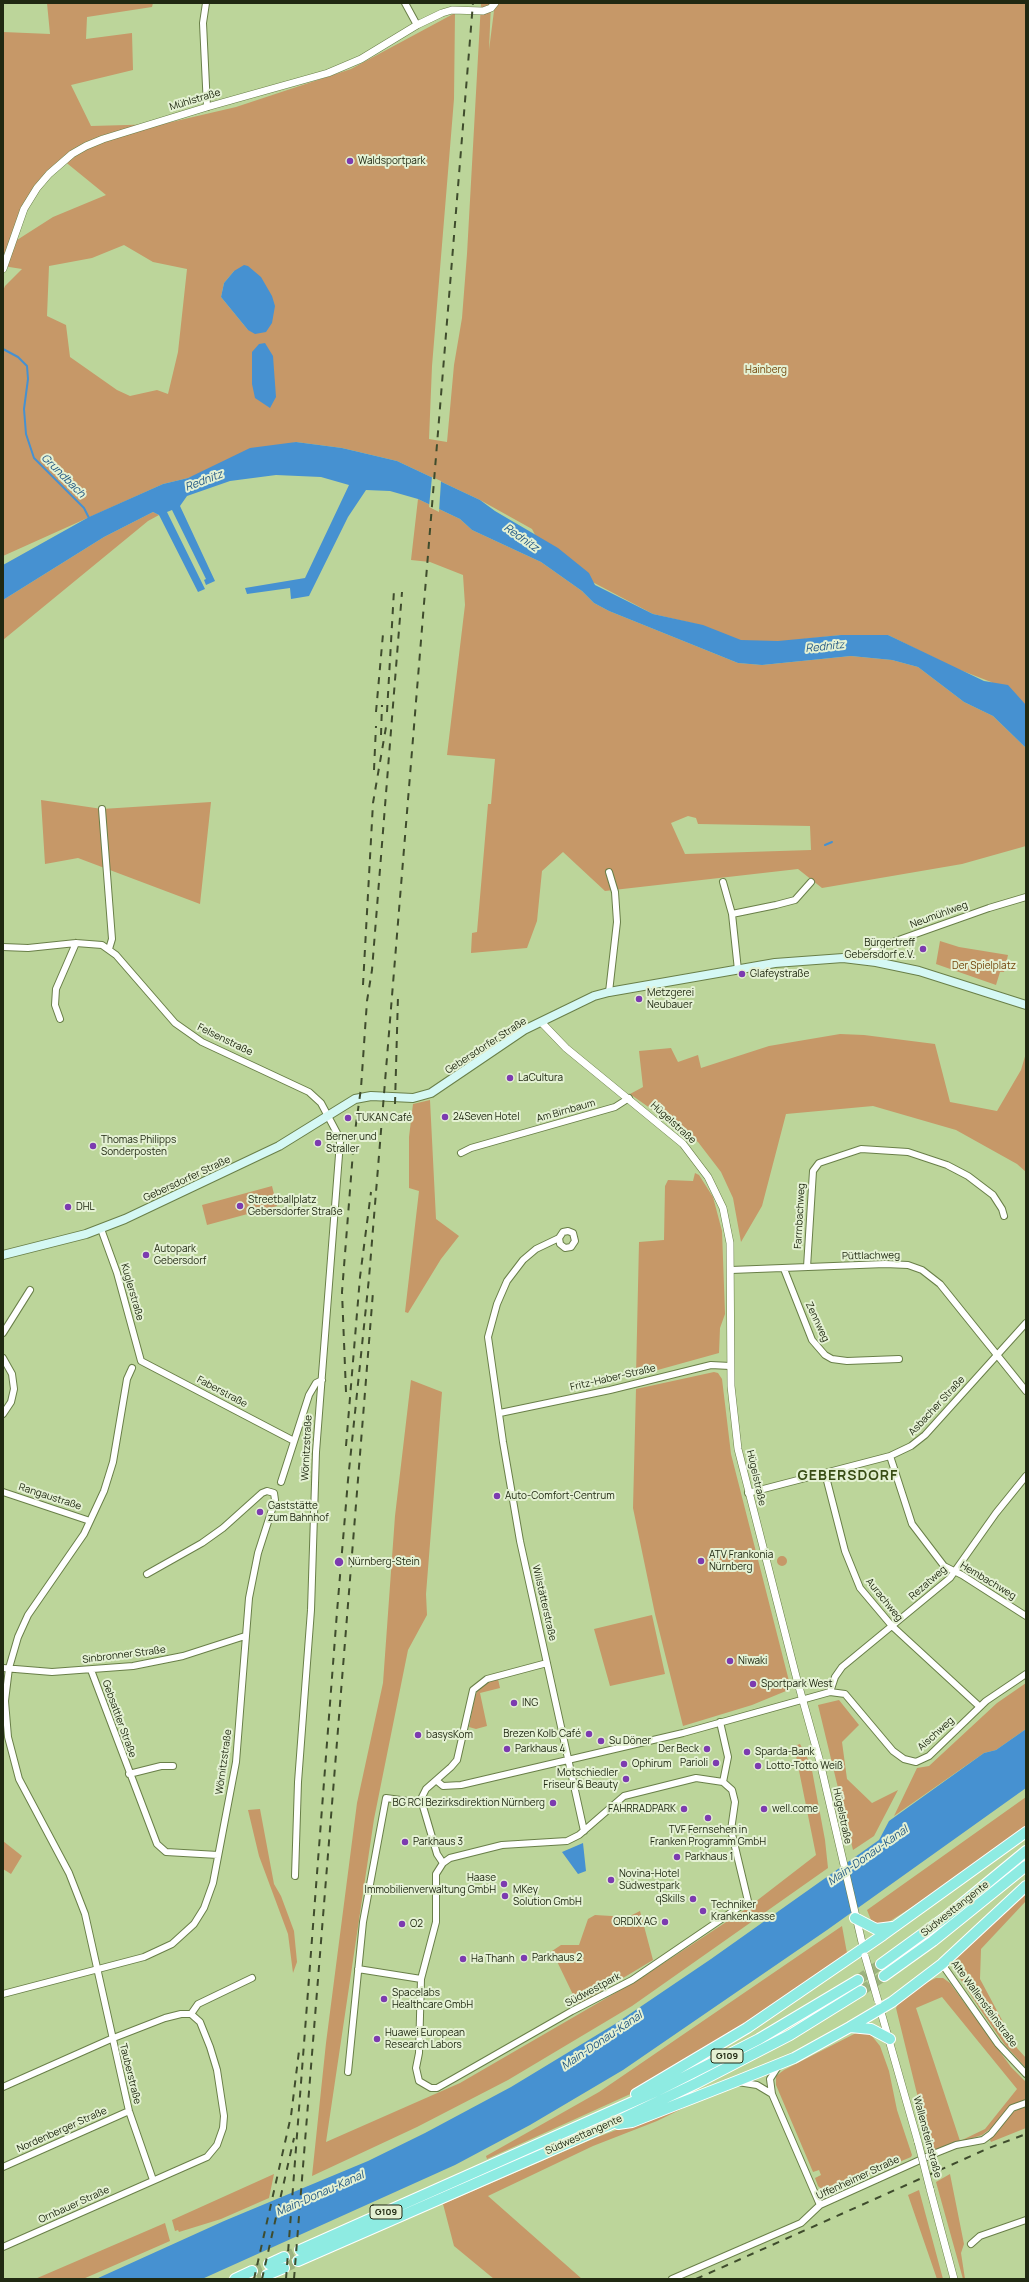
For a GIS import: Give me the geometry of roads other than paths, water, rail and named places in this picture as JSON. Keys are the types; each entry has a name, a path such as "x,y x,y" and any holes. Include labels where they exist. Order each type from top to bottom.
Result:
{"highway":[{"path":"591,2122 720,2046 864,1952 892,1927 1026,1832"},
{"name":"Südwesttangente","path":"881,1964 947,1916 1026,1851"},
{"name":"Südwesttangente","path":"884,1976 933,1941 1026,1866"},
{"path":"607,2126 632,2122 737,2081 781,2063 850,2028 879,2005 942,1964 1026,1886"},
{"path":"859,1924 876,1929 892,1927"},
{"name":"Südwesttangente","path":"300,2250 591,2122 687,2077 759,2039 858,1980"},
{"name":"Südwesttangente","path":"298,2262 607,2126 698,2084 763,2050 861,1991"},
{"path":"850,2028 866,2027 890,2039"},
{"path":"268,2275 284,2262 269,2264"},
{"path":"235,2279 252,2271"}],"main road":[{"name":"Gebersdorfer Straße","path":"3,1255 60,1242 101,1229 272,1150 329,1115 340,1106 359,1098 377,1096 413,1098 431,1093 520,1033 594,996 609,992 738,970 816,959 864,960 919,971 1026,1005"}],"street":[{"path":"206,3 203,23 207,107"},
{"path":"405,3 417,25"},
{"name":"Mühlstraße","path":"3,269 24,209 37,188 49,174 72,154 103,139 207,107 328,73 361,59 417,25 449,11 483,11 491,8 495,3"},
{"path":"3,947 28,948 76,943 102,945 109,949 112,939 102,809"},
{"path":"609,872 615,892 618,922 609,992"},
{"path":"724,882 732,914 738,970"},
{"path":"732,914 776,906 795,900 811,882"},
{"name":"Neumühlweg","path":"864,960 876,948 989,908 1026,897"},
{"path":"60,1019 54,1005 56,989 76,943"},
{"name":"Felsenstraße","path":"109,949 175,1023 202,1042 296,1084 316,1098 329,1115"},
{"name":"Hügelstraße","path":"542,1023 566,1048 684,1144 708,1177 725,1216 730,1243 730,1366 734,1421 748,1493 820,1762 838,1844 859,1924 864,1952 879,2005"},
{"name":"Am Birnbaum","path":"461,1153 470,1148 615,1107 629,1098"},
{"name":"Wörnitzstraße","path":"295,1876 298,1782 311,1610 316,1452 340,1142 336,1129 329,1115"},
{"name":"Farrnbachweg","path":"807,1267 813,1171 818,1163 861,1149 908,1152 947,1165 972,1179 993,1195 1002,1209 1004,1216"},
{"name":"Kuglerstraße","path":"101,1229 117,1273 141,1360"},
{"name":"Willstätterstraße","path":"559,1238 536,1249 523,1260 508,1281 497,1304 488,1337 520,1541 570,1760"},
{"name":"Püttlachweg","path":"730,1270 898,1264 922,1270 940,1284 1026,1391"},
{"name":"Zennweg","path":"784,1269 812,1340 825,1355 832,1359 847,1361 899,1359"},
{"path":"3,1333 30,1290"},
{"name":"Asbacher Straße","path":"748,1493 890,1456 918,1442 1026,1323"},
{"path":"3,1358 12,1374 14,1389 11,1402 3,1414"},
{"name":"Faberstraße","path":"141,1360 294,1441"},
{"name":"Fritz-Haber-Straße","path":"500,1413 610,1390 711,1365 730,1366"},
{"name":"Tauberstraße","path":"132,1368 127,1379 113,1462 104,1491 90,1521 70,1556 28,1615 6,1668 5,1701 8,1737 12,1755 28,1797 69,1873 78,1894 98,1970 111,2039 129,2112 153,2180"},
{"name":"Wörnitzstraße","path":"281,1482 309,1395 316,1383 322,1380"},
{"name":"Hembachweg","path":"890,1456 912,1524 944,1566 1026,1616"},
{"name":"Aurachweg","path":"826,1473 845,1551 855,1579 863,1592 892,1626 980,1707"},
{"name":"Rezatweg","path":"830,1692 835,1676 842,1667 955,1572 996,1513 1026,1476"},
{"name":"Wörnitzstraße","path":"3,1994 98,1970 152,1954 172,1944 184,1935 204,1908 213,1883 236,1762 245,1636 253,1576 258,1552 275,1500 274,1493 267,1491 262,1493 223,1528 147,1574"},
{"name":"Rangaustraße","path":"3,1492 90,1521"},
{"name":"Sinbronner Straße","path":"6,1668 52,1672 91,1670 165,1660 245,1636"},
{"path":"547,1663 487,1679 473,1690 457,1760 424,1792 422,1803 437,1854 443,1863 450,1858 502,1845 567,1840 584,1831 624,1796 696,1778 723,1782 728,1756 720,1722"},
{"name":"Gebsattler Straße","path":"91,1670 129,1774 157,1844 166,1852 218,1855"},
{"name":"Aischweg","path":"830,1692 845,1694 893,1751 904,1759 916,1762 929,1756 980,1707 1026,1674"},
{"path":"437,1781 443,1786 450,1787 570,1760 683,1733 803,1698 830,1692"},
{"path":"570,1760 584,1831"},
{"name":"Gebsattler Straße","path":"129,1774 161,1766 173,1766"},
{"name":"Südwestpark","path":"443,1863 436,1874 436,1922 421,1979 417,2076 423,2085 431,2088 437,2088 572,2011 632,1980 748,1902 731,1830 734,1795 728,1785 723,1782"},
{"path":"348,2072 363,1922 386,1798 422,1803"},
{"name":"Alte Wallensteinstraße","path":"942,1964 998,2044 1026,2074"},
{"path":"358,1969 421,1979"},
{"path":"3,2087 111,2039 165,2018 181,2014 191,2014 198,2004 252,1978"},
{"name":"Wallensteinstraße","path":"879,2005 890,2039 954,2279"},
{"name":"Ornbauer Straße","path":"3,2247 207,2157 217,2145 223,2128 223,2103 212,2055 200,2022 191,2014"},
{"path":"781,2063 770,2079 772,2094 820,2205"},
{"path":"737,2081 757,2085 772,2094"},
{"name":"Uffenheimer Straße","path":"672,2279 801,2223 820,2205 956,2145 983,2140 991,2134 1012,2108 1026,2103"},
{"name":"Nordenberger Straße","path":"3,2167 129,2112"},
{"path":"971,2244 980,2236 1026,2220"}],"water":[{"path":"244,265 248,266 261,277 272,296 275,306 272,323 266,332 255,334 248,330 221,297 224,283 234,271"},
{"path":"265,343 273,356 276,397 270,408 255,398 252,384 252,352 259,344"},
{"name":"Rednitz","path":"296,442 342,448 397,461 480,500 495,511 558,548 589,573 595,585 653,614 703,625 741,640 778,641 841,635 888,635 984,681 1008,685 1026,705 1026,748 993,716 964,702 918,667 892,660 851,656 762,665 738,663 609,611 594,603 582,591 541,562 472,530 460,519 418,499 390,491 366,490 348,517 309,596 291,599 290,588 247,594 245,588 305,578 349,485 321,477 276,475 230,481 187,496 180,506 215,581 206,585 204,580 206,579 172,510 167,512 205,589 198,592 159,515 153,512 104,537 3,600 3,565 89,517 163,484 188,478 250,448"},
{"name":"Main-Donau-Kanal","path":"1026,1729 1026,1788 827,1930 623,2070 530,2125 455,2165 202,2279 96,2279 224,2221 368,2161 425,2133 511,2087 615,2024 711,1959 879,1840 889,1821 984,1753 996,1750"},
{"path":"583,1843 586,1871 578,1874 562,1852"}],"waterway":[{"name":"Grundbach","path":"3,349 18,357 27,366 28,379 24,409 26,434 34,458 84,508 89,518"},
{"path":"825,845 832,842"}],"tunnel":[{"path":"858,1980 881,1964"},
{"path":"861,1991 884,1976"},
{"path":"284,2257 300,2250"},
{"path":"284,2268 298,2261"},
{"path":"252,2271 269,2264"},
{"path":"258,2279 267,2275"}],"railway":[{"path":"286,2279 337,1612 348,1480 369,1278 473,3"},
{"path":"387,712 394,590"},
{"path":"346,1392 342,1292 354,1139 361,1088 367,1001 372,970 402,592"},
{"path":"376,712 383,634"},
{"path":"381,735 382,705"},
{"path":"374,770 376,726"},
{"path":"363,985 373,803 386,727"},
{"path":"395,1104 398,996"},
{"path":"346,1446 360,1277 371,1192"},
{"path":"294,2279 373,1292"},
{"path":"254,2279 291,2116 299,2051"},
{"path":"696,2279 989,2148 1026,2134"},
{"path":"262,2279 294,2138"}],"place":[{"name":"Waldsportpark","path":"350,161"},
{"name":"Bürgertreff Gebersdorf e.V.","path":"923,949"},
{"name":"Glafeystraße","path":"742,974"},
{"name":"Metzgerei Neubauer","path":"639,999"},
{"name":"LaCultura","path":"510,1078"},
{"name":"24Seven Hotel","path":"445,1117"},
{"name":"TUKAN Café","path":"348,1118"},
{"name":"Berner und Straller","path":"318,1143"},
{"name":"Thomas Philipps Sonderposten","path":"93,1146"},
{"name":"Streetballplatz Gebersdorfer Straße","path":"240,1206"},
{"name":"DHL","path":"68,1207"},
{"name":"Autopark Gebersdorf","path":"146,1255"},
{"name":"Auto-Comfort-Centrum","path":"497,1496"},
{"name":"Gaststätte zum Bahnhof","path":"260,1512"},
{"name":"ATV Frankonia Nürnberg","path":"701,1561"},
{"name":"Nürnberg-Stein","path":"339,1562"},
{"name":"Niwaki","path":"730,1661"},
{"name":"Sportpark West","path":"753,1684"},
{"name":"ING","path":"514,1703"},
{"name":"Brezen Kolb Café","path":"589,1734"},
{"name":"basysKom","path":"418,1735"},
{"name":"Su Döner","path":"601,1741"},
{"name":"Parkhaus 4","path":"507,1749"},
{"name":"Der Beck","path":"707,1749"},
{"name":"Sparda-Bank","path":"747,1752"},
{"name":"Parioli","path":"716,1763"},
{"name":"Ophirum","path":"624,1764"},
{"name":"Lotto-Totto Weiß","path":"758,1766"},
{"name":"Motschiedler Friseur & Beauty","path":"626,1779"},
{"name":"BG RCI Bezirksdirektion Nürnberg","path":"553,1803"},
{"name":"FAHRRADPARK","path":"684,1809"},
{"name":"well.come","path":"764,1809"},
{"name":"TVF Fernsehen in Franken Programm GmbH","path":"708,1818"},
{"name":"Parkhaus 3","path":"405,1842"},
{"name":"Parkhaus 1","path":"677,1857"},
{"name":"Novina-Hotel Südwestpark","path":"611,1880"},
{"name":"Haase Immobilienverwaltung GmbH","path":"504,1884"},
{"name":"MKey Solution GmbH","path":"505,1896"},
{"name":"qSkills","path":"693,1899"},
{"name":"Techniker Krankenkasse","path":"703,1911"},
{"name":"ORDIX AG","path":"665,1922"},
{"name":"O2","path":"402,1924"},
{"name":"Parkhaus 2","path":"524,1958"},
{"name":"Ha Thanh","path":"463,1959"},
{"name":"Spacelabs Healthcare GmbH","path":"384,1999"},
{"name":"Huawei European Research Labors","path":"377,2039"}],"district":[{"name":"GEBERSDORF","path":"848,1476"}],"park label":[{"name":"Hainberg","path":"766,370"},
{"name":"Der Spielplatz","path":"984,966"}]}
